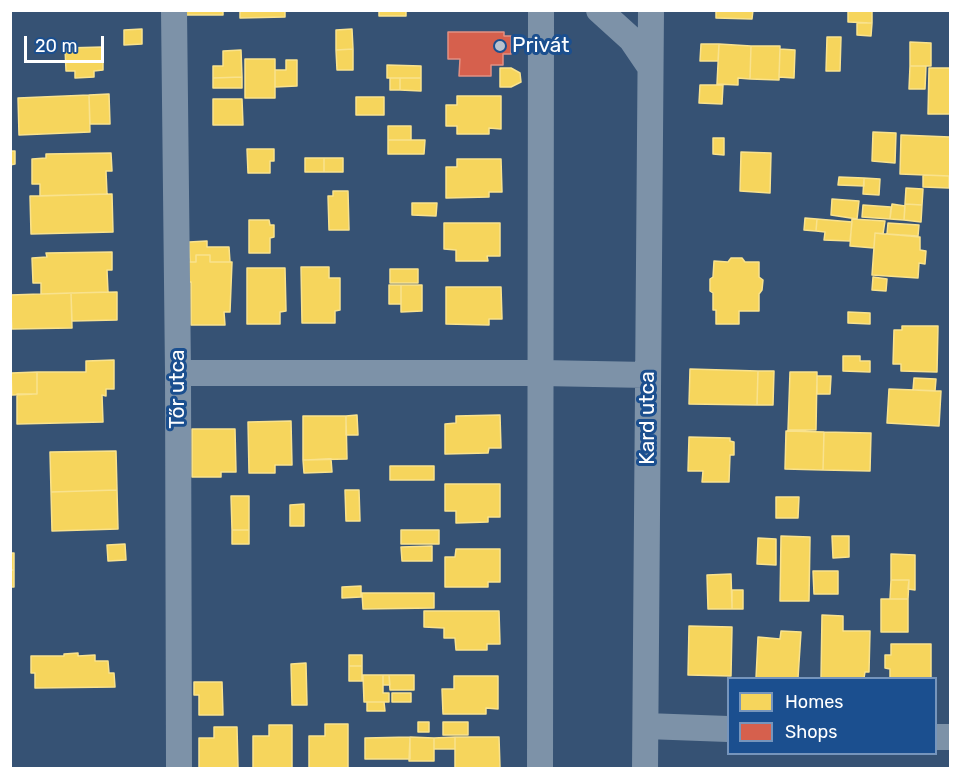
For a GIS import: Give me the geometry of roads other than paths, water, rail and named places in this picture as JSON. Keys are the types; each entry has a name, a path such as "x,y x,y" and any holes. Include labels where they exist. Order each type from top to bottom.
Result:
{"street":[{"name":"Tőr utca","path":"174,10 179,768"},
{"path":"540,768 541,10"},
{"path":"599,10 632,39 650,67"},
{"name":"Kard utca","path":"645,768 651,10"},
{"path":"178,374 648,375"},
{"path":"646,726 727,729"}],"place":[{"name":"Privát","path":"500,46"}]}
